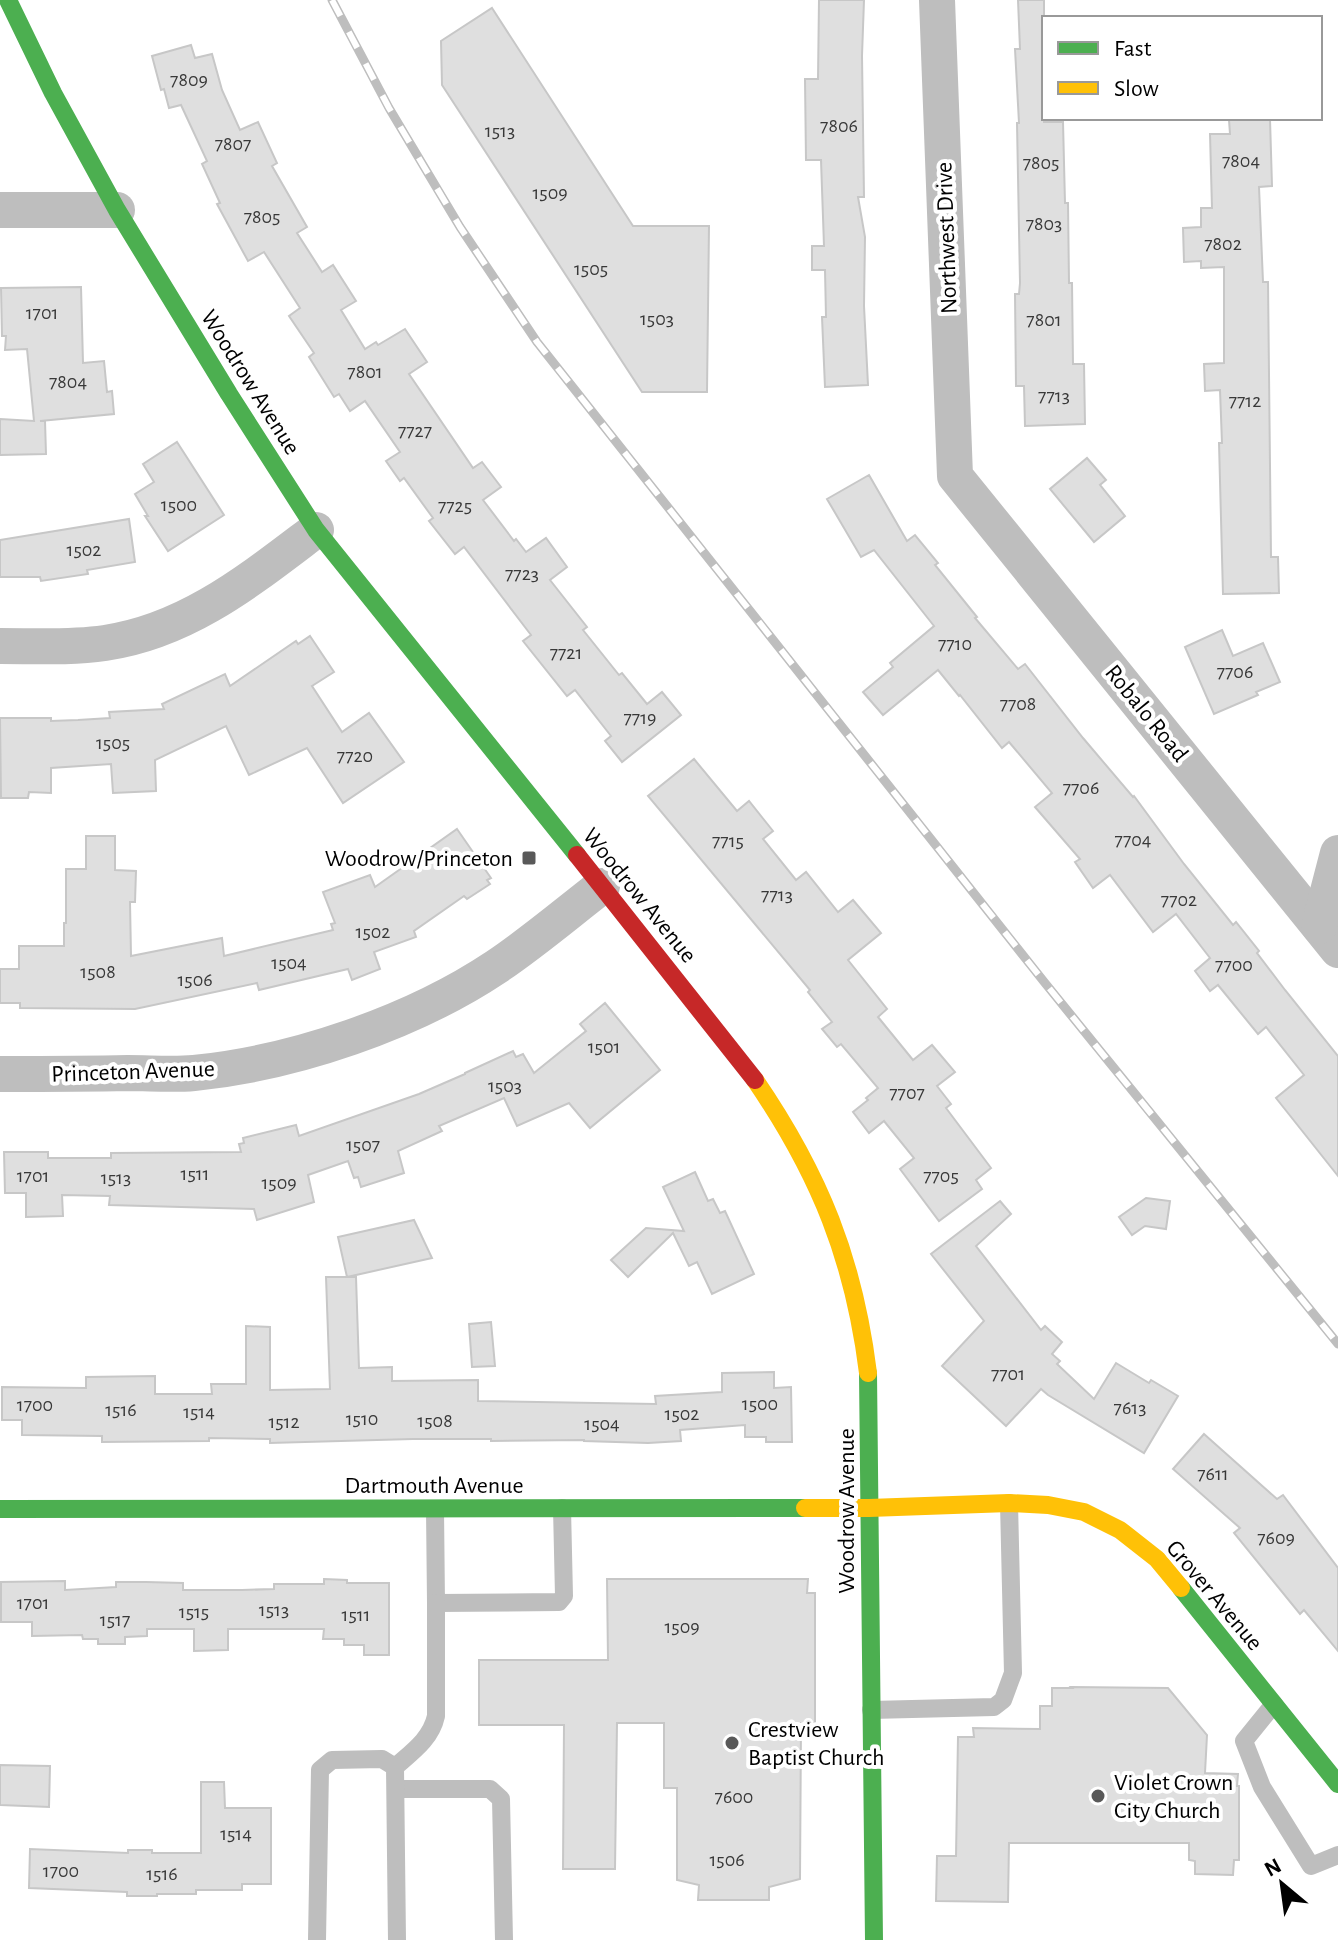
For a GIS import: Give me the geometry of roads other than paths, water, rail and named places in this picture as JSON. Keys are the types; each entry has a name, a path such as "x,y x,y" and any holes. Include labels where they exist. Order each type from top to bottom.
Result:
{"street":[{"name":"Woodrow Avenue","path":"8,0 53,93 117,210 316,530 746,1066 776,1109 818,1187 848,1268 862,1329 869,1379 874,1940"},
{"name":"Northwest Drive","path":"937,0 955,476"},
{"path":"0,210 117,210"},
{"name":"Robalo Road","path":"955,476 1328,938"},
{"path":"0,646 106,643 154,632 196,614 235,591 316,530"},
{"path":"1328,938 1338,853"},
{"name":"Princeton Avenue","path":"0,1074 192,1073 296,1054 399,1018 447,995 495,967 602,886"},
{"name":"Grover Avenue","path":"869,1508 1009,1503 1048,1505 1084,1512 1120,1530 1157,1559 1338,1784"},
{"name":"Dartmouth Avenue","path":"0,1509 869,1508"}],"lane":[{"path":"871,1710 994,1707 1003,1700 1013,1673 1009,1503"},
{"path":"436,1603 559,1602 564,1596 562,1508"},
{"path":"395,1767 422,1744 436,1716 435,1509"},
{"path":"1274,1704 1244,1741 1262,1787 1311,1866 1338,1855"},
{"path":"317,1940 320,1770 332,1760 382,1759 395,1767"},
{"path":"395,1767 397,1940"},
{"path":"396,1789 490,1789 501,1799 504,1940"}],"railway":[{"path":"332,0 389,108 460,227 537,342 1045,983 1338,1344"}],"place":[{"name":"Woodrow/Princeton","path":"529,858"},
{"name":"Crestview Baptist Church","path":"732,1743"},
{"name":"Violet Crown City Church","path":"1098,1796"}]}
